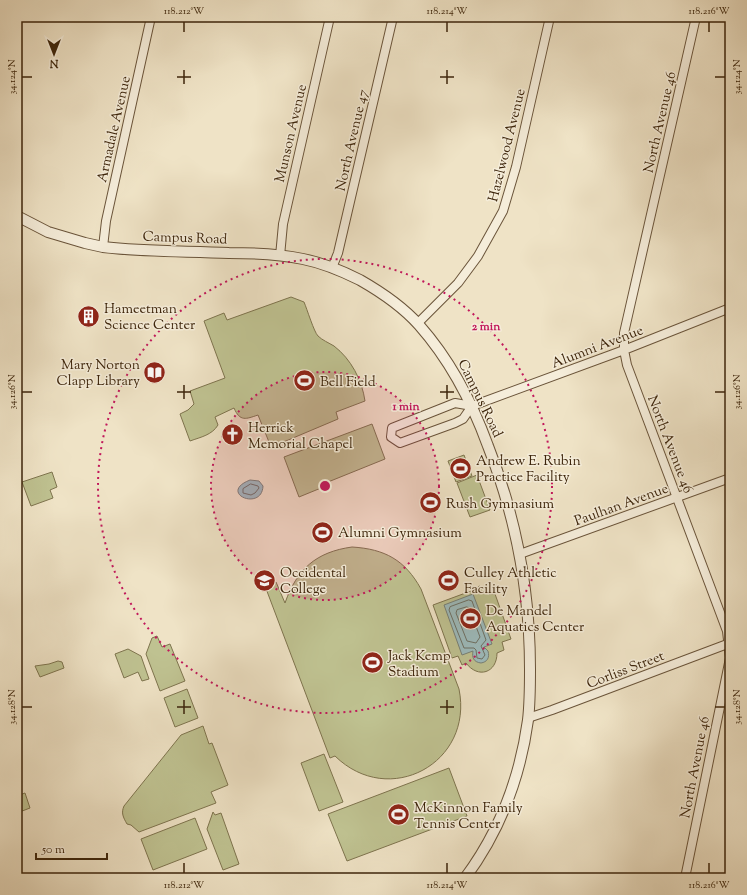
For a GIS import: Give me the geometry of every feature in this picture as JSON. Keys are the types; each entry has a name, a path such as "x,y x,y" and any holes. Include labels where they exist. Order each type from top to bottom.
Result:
{"street":[{"name":"Armadale Avenue","path":"103,247 108,214 151,17"},
{"name":"Munson Avenue","path":"280,256 283,224 330,17"},
{"name":"North Avenue 47","path":"332,268 338,253 393,17"},
{"name":"Hazelwood Avenue","path":"418,323 458,283 478,256 503,211 516,167 550,17"},
{"name":"North Avenue 46","path":"685,878 730,658 729,643 727,630 627,364 624,350 624,333 696,17"},
{"name":"Campus Road","path":"17,216 48,232 103,247 263,254 304,259 332,268 360,280 397,304 418,323 445,358 472,406 504,487 520,554 528,617 530,655 528,718 519,768 502,816 486,846 464,878"},
{"name":"Alumni Avenue","path":"472,406 463,419 456,423 400,443 391,437 392,428 456,404 472,406 624,350 730,308"},
{"name":"Paulhan Avenue","path":"520,554 730,478"},
{"name":"Corliss Street","path":"528,718 729,643"}],"green space":[{"path":"291,297 304,302 316,334 334,346 346,357 355,370 364,393 365,401 336,412 338,419 274,446 274,443 269,442 258,415 250,418 244,418 239,416 234,408 215,417 218,425 213,431 190,441 180,414 188,410 194,404 190,391 225,378 204,321 224,313 227,320"},
{"path":"372,424 385,459 328,482 321,488 299,497 284,457"},
{"name":"Andrew E. Rubin Practice Facility","path":"464,455 472,476 456,482 448,461"},
{"path":"52,472 57,487 50,490 53,498 31,506 22,482"},
{"path":"477,475 490,510 470,517 457,483"},
{"name":"Jack Kemp Stadium","path":"352,547 374,550 393,558 401,563 415,579 421,589 459,689 460,715 454,738 441,757 423,770 402,778 379,778 356,771 335,756 330,758 265,586 276,582 285,603 295,581 310,564 328,553 339,549"},
{"name":"De Mandel Aquatics Center","path":"479,586 488,589 489,594 495,594 511,639 502,642 504,650 497,653 494,665 486,672 476,671 466,663 462,665 458,656 452,658 433,605 476,589"},
{"path":"157,636 162,647 170,644 185,681 160,691 146,654 152,638"},
{"path":"128,649 141,656 149,679 142,681 138,672 124,678 115,654"},
{"path":"58,661 62,662 64,668 40,677 35,666"},
{"path":"187,689 198,718 175,727 164,698"},
{"path":"203,726 209,744 212,743 228,785 211,792 216,803 139,832 131,825 127,824 123,815 124,806 181,735"},
{"path":"324,754 343,802 319,811 301,763"},
{"name":"McKinnon Family Tennis Center","path":"449,768 467,816 347,861 328,814"},
{"path":"25,793 30,808 17,813 17,796"},
{"path":"213,812 215,815 221,813 239,864 223,870 207,829"},
{"path":"195,818 207,849 153,870 141,839"}],"water":[{"path":"250,480 259,481 263,486 261,494 256,498 250,499 244,498 239,494 238,490 241,485"},
{"path":"473,594 492,644 484,647 489,653 486,661 481,663 476,662 474,659 473,651 462,655 444,605"}],"place":[{"name":"Hameetman Science Center","path":"89,316"},
{"name":"Mary Norton Clapp Library","path":"155,372"},
{"name":"Bell Field","path":"304,381"},
{"name":"Herrick Memorial Chapel","path":"233,435"},
{"name":"Andrew E. Rubin Practice Facility","path":"460,468"},
{"name":"Rush Gymnasium","path":"431,503"},
{"name":"Alumni Gymnasium","path":"322,532"},
{"name":"Occidental College","path":"264,580"},
{"name":"Culley Athletic Facility","path":"448,580"},
{"name":"De Mandel Aquatics Center","path":"471,618"},
{"name":"Jack Kemp Stadium","path":"372,663"},
{"name":"McKinnon Family Tennis Center","path":"398,815"}]}
